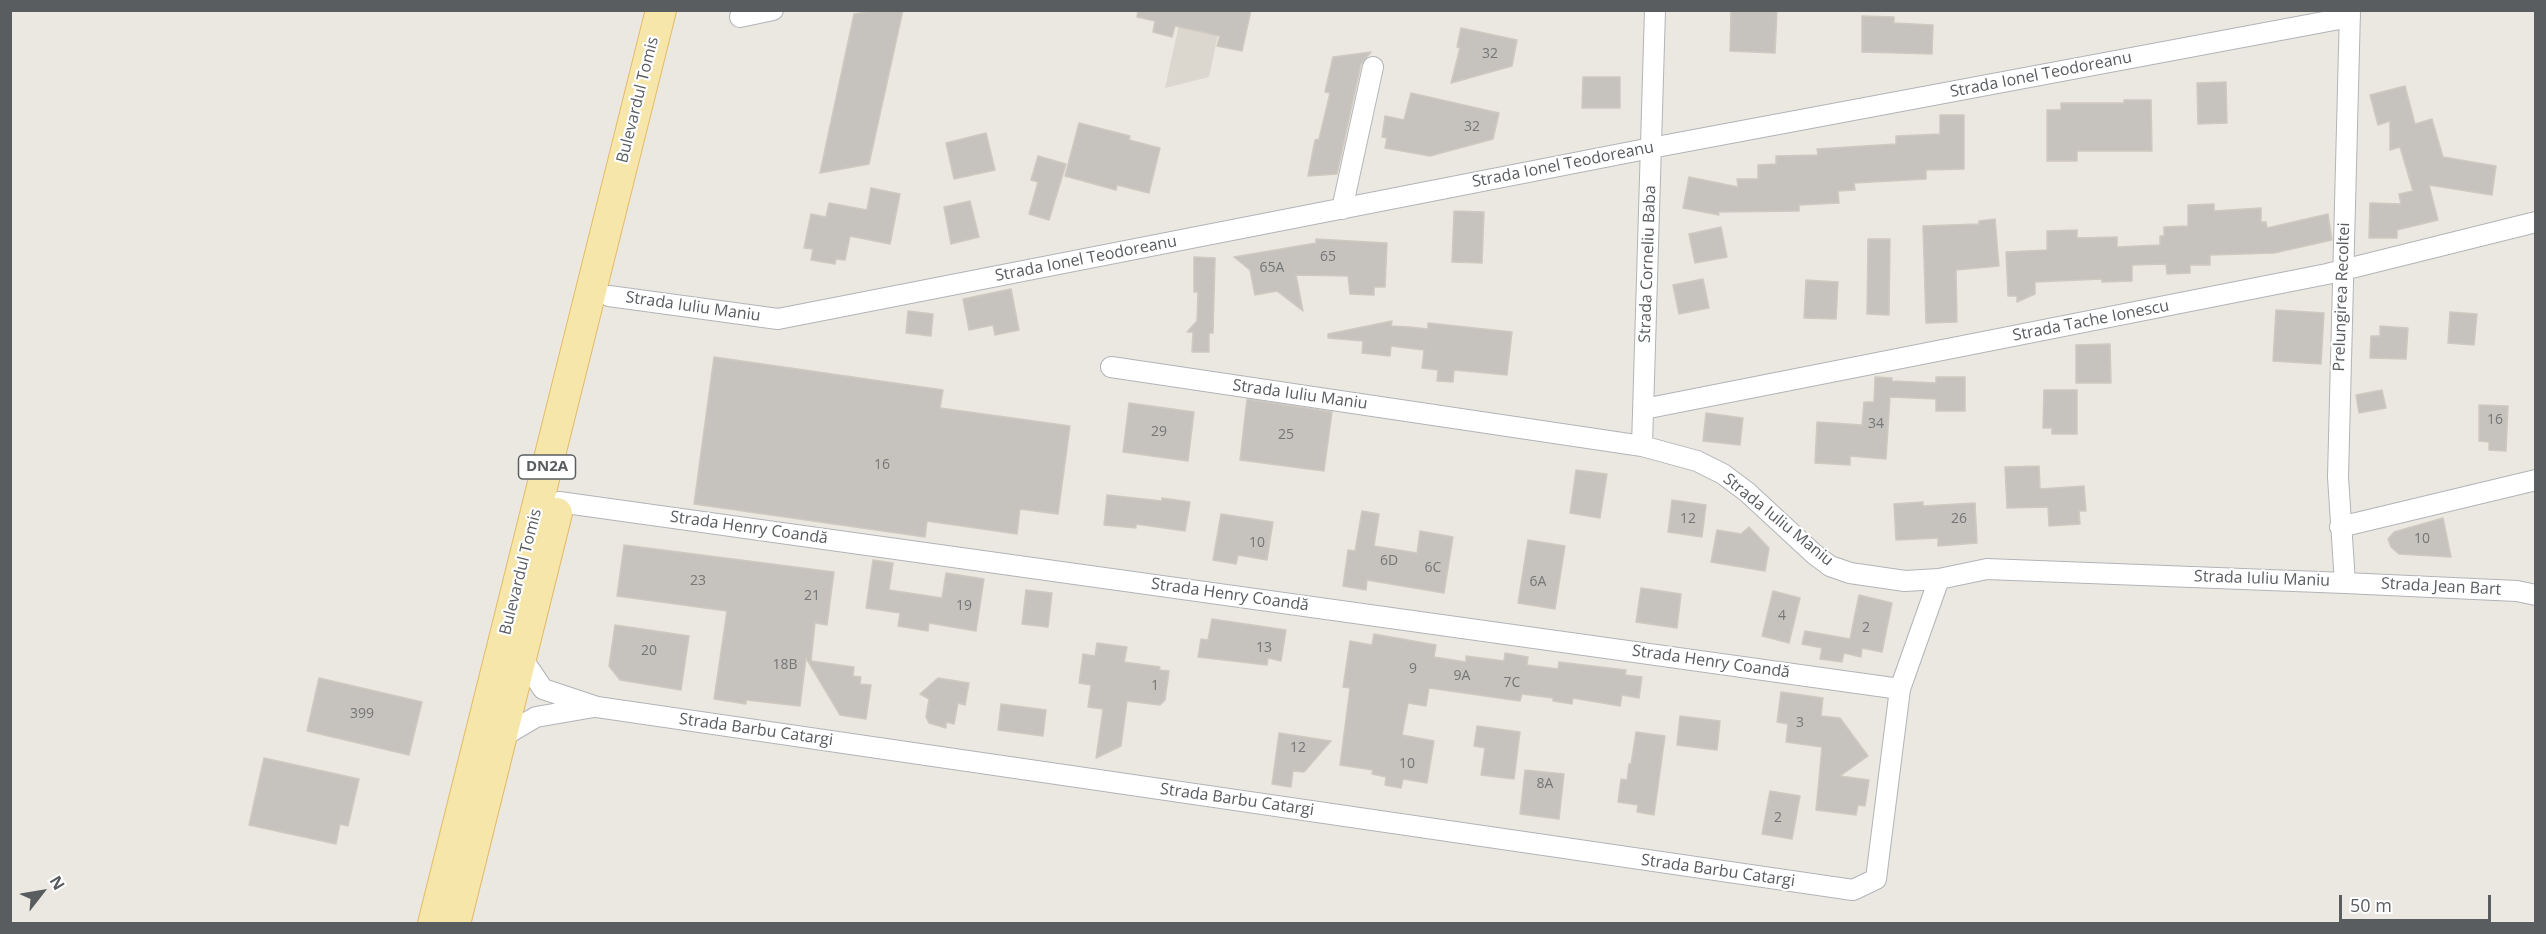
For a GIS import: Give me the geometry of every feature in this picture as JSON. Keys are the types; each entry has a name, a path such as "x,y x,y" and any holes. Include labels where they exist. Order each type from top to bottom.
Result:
{"main road":[{"name":"Bulevardul Tomis","path":"433,924 661,10"},
{"name":"Bulevardul Tomis","path":"455,924 680,10"}],"street":[{"path":"740,17 773,10"},
{"name":"Strada Corneliu Baba","path":"1642,446 1655,10"},
{"name":"Strada Ionel Teodoreanu","path":"778,319 2350,14"},
{"name":"Prelungirea Recoltei","path":"2345,583 2338,477 2350,14"},
{"path":"1342,208 1373,67"},
{"name":"Strada Tache Ionescu","path":"1644,409 2343,270 2535,222"},
{"name":"Strada Iuliu Maniu","path":"609,296 778,319"},
{"name":"Strada Iuliu Maniu","path":"1111,367 1642,446 1697,461 1723,474 1747,492 1814,555 1830,566 1850,573 1905,581 1939,579 1987,569 2345,583"},
{"path":"2340,527 2535,480"},
{"name":"Strada Henry Coandă","path":"559,502 1900,689"},
{"path":"1900,689 1939,579"},
{"name":"Strada Jean Bart","path":"2345,583 2517,591 2535,595"},
{"name":"Strada Barbu Catargi","path":"522,658 543,688 597,707 1854,890 1876,879 1900,689"},
{"name":"Strada Barbu Catargi","path":"502,737 536,717 597,707"}],"shaded area":[{"path":"1182,11 1223,11 1209,77 1165,88"}],"building":[{"path":"878,10 903,10 869,164 820,173 854,14"},
{"path":"1138,10 1251,10 1242,51 1217,46 1220,36 1175,26 1172,37 1153,32 1155,21 1137,17"},
{"path":"1731,10 1777,10 1775,53 1730,51"},
{"path":"1862,16 1894,17 1894,23 1933,25 1932,54 1862,52"},
{"path":"1461,28 1517,40 1512,66 1451,83 1460,48 1457,47"},
{"path":"1371,52 1361,64 1337,174 1308,176 1315,140 1319,139 1330,93 1325,92 1333,57"},
{"path":"1583,77 1620,77 1620,108 1582,108"},
{"path":"2226,82 2227,123 2198,124 2197,83"},
{"path":"2405,86 2415,124 2432,119 2443,157 2496,166 2492,195 2429,185 2438,220 2397,230 2397,238 2369,238 2370,203 2401,204 2399,194 2413,191 2400,147 2390,150 2390,121 2378,125 2370,95"},
{"path":"1411,93 1499,113 1493,139 1430,156 1385,148 1387,138 1382,137 1385,116 1404,120"},
{"path":"2124,100 2151,100 2152,151 2077,151 2077,161 2047,161 2047,110 2061,110 2061,103 2124,103"},
{"path":"1940,115 1964,115 1964,169 1926,170 1926,179 1854,183 1855,190 1838,191 1839,203 1799,205 1799,211 1718,212 1719,215 1683,208 1689,177 1738,187 1737,179 1758,179 1758,165 1776,164 1776,156 1818,155 1817,149 1896,144 1896,136 1940,134"},
{"path":"1079,123 1130,136 1129,140 1160,148 1149,193 1117,185 1116,190 1065,176"},
{"path":"986,133 995,170 954,179 946,143"},
{"path":"1038,156 1066,164 1049,220 1029,214 1038,182 1031,180"},
{"path":"871,188 900,194 890,244 850,236 845,260 836,259 835,264 811,260 813,249 804,248 811,214 826,217 829,203 867,210"},
{"path":"970,201 979,237 951,244 944,207"},
{"path":"2214,204 2214,211 2261,208 2261,222 2266,222 2267,228 2328,214 2332,240 2274,253 2210,255 2210,265 2190,265 2190,273 2167,274 2166,264 2132,265 2132,281 2102,282 2102,279 2035,282 2035,294 2017,302 2017,296 2008,296 2006,252 2047,250 2047,231 2077,230 2077,238 2117,237 2117,247 2160,245 2160,236 2164,236 2164,227 2188,226 2188,205"},
{"path":"1454,211 1484,212 1482,263 1452,262"},
{"path":"1995,219 1999,266 1956,270 1957,322 1926,323 1923,226 1979,224 1979,221"},
{"path":"1721,227 1727,257 1695,263 1689,234"},
{"path":"1316,239 1387,243 1385,287 1374,287 1374,295 1350,294 1348,276 1296,275 1303,311 1277,291 1255,295 1250,270 1234,257 1316,243"},
{"path":"1868,239 1890,239 1889,315 1867,314"},
{"path":"1194,257 1215,258 1213,333 1209,333 1209,352 1192,352 1193,332 1187,332 1197,321 1198,292 1194,292"},
{"path":"1703,279 1709,308 1679,314 1673,285"},
{"path":"1806,280 1838,282 1836,319 1804,318"},
{"path":"1011,289 1019,330 995,335 993,325 969,330 963,299"},
{"path":"2276,310 2324,313 2321,364 2273,361"},
{"path":"908,311 933,314 931,336 906,333"},
{"path":"2450,312 2477,314 2474,345 2448,343"},
{"path":"1392,321 1391,326 1428,329 1428,323 1512,332 1507,375 1454,370 1453,382 1437,381 1438,370 1422,368 1424,350 1391,346 1390,356 1362,353 1363,341 1328,338 1328,334"},
{"path":"2380,326 2408,328 2406,359 2370,358 2371,336 2380,336"},
{"path":"2110,344 2111,383 2076,383 2076,345"},
{"path":"714,357 943,390 940,408 1070,426 1058,514 1020,509 1017,534 927,521 925,537 694,504"},
{"path":"1875,377 1892,378 1892,381 1936,383 1936,377 1965,377 1965,411 1936,411 1936,399 1890,397 1886,459 1850,456 1850,465 1815,463 1817,422 1862,425 1864,402 1874,402"},
{"path":"2044,390 2077,390 2077,434 2052,434 2052,428 2043,428"},
{"path":"2382,390 2386,408 2359,413 2356,395"},
{"path":"1247,399 1332,412 1324,471 1240,460"},
{"path":"1129,403 1194,412 1188,461 1123,452"},
{"path":"2479,405 2508,406 2506,451 2489,450 2489,442 2479,441"},
{"path":"1706,413 1743,418 1740,445 1703,441"},
{"path":"2039,466 2040,489 2084,486 2086,511 2079,511 2080,524 2049,526 2048,507 2007,508 2005,467"},
{"path":"1576,470 1607,474 1600,518 1570,513"},
{"path":"1107,495 1190,502 1185,531 1136,524 1136,528 1104,525"},
{"path":"1672,500 1706,505 1702,537 1668,532"},
{"path":"1923,502 1923,506 1975,503 1977,543 1938,546 1938,538 1896,540 1894,504"},
{"path":"1362,511 1379,514 1374,546 1417,553 1420,531 1453,537 1444,593 1367,580 1366,590 1343,586 1348,550 1355,551"},
{"path":"1221,514 1273,522 1267,560 1238,555 1236,564 1213,560"},
{"path":"2443,518 2451,557 2399,554 2391,547 2388,539 2394,532"},
{"path":"1749,527 1769,548 1765,571 1711,562 1717,530 1741,534"},
{"path":"1528,540 1565,546 1555,609 1518,603"},
{"path":"624,545 834,572 827,625 815,623 811,661 854,667 853,676 861,677 860,684 871,685 866,719 840,715 806,658 800,706 746,700 746,704 714,699 727,611 617,596"},
{"path":"873,560 893,563 889,590 942,598 946,573 984,579 976,631 929,623 928,631 898,626 900,613 866,608"},
{"path":"1641,588 1681,594 1677,628 1636,622"},
{"path":"1026,590 1052,593 1048,627 1022,624"},
{"path":"1773,591 1800,598 1789,643 1762,636"},
{"path":"1859,595 1892,603 1882,652 1862,648 1861,657 1844,653 1842,662 1820,659 1822,648 1802,644 1805,631 1850,639"},
{"path":"1212,619 1286,630 1281,661 1268,658 1267,665 1198,657 1201,639 1208,640"},
{"path":"615,625 689,636 681,690 620,680 609,666"},
{"path":"1374,634 1436,645 1434,657 1466,662 1466,656 1504,661 1505,653 1528,657 1527,665 1558,669 1559,662 1626,670 1625,675 1642,677 1639,698 1622,695 1620,706 1573,698 1572,704 1553,701 1553,698 1522,694 1520,701 1429,688 1426,706 1408,703 1402,735 1434,741 1427,783 1403,779 1401,788 1385,785 1386,777 1372,774 1373,770 1340,765 1350,688 1343,687 1350,641 1372,645"},
{"path":"1097,643 1127,647 1124,662 1160,667 1159,670 1169,671 1165,700 1160,705 1127,701 1121,746 1096,758 1103,709 1088,707 1091,685 1079,683 1083,654 1095,656"},
{"path":"319,678 422,702 409,755 307,731"},
{"path":"938,678 969,683 965,705 958,703 954,724 946,722 946,728 929,723 926,717 929,699 920,694"},
{"path":"1781,692 1823,698 1821,716 1840,718 1868,756 1840,776 1869,780 1865,806 1858,805 1856,815 1816,810 1822,747 1786,742 1788,724 1777,722"},
{"path":"1001,704 1046,710 1043,736 998,730"},
{"path":"1680,716 1720,721 1717,750 1677,745"},
{"path":"1477,726 1520,732 1514,779 1481,775 1485,748 1474,746"},
{"path":"1636,732 1665,736 1654,815 1637,812 1638,805 1618,802 1621,779 1627,780"},
{"path":"1279,733 1331,741 1304,772 1293,771 1291,787 1272,784"},
{"path":"264,758 359,779 348,826 340,824 336,844 249,825"},
{"path":"1525,770 1564,774 1559,819 1520,814"},
{"path":"1770,791 1800,796 1792,839 1762,834"}]}
